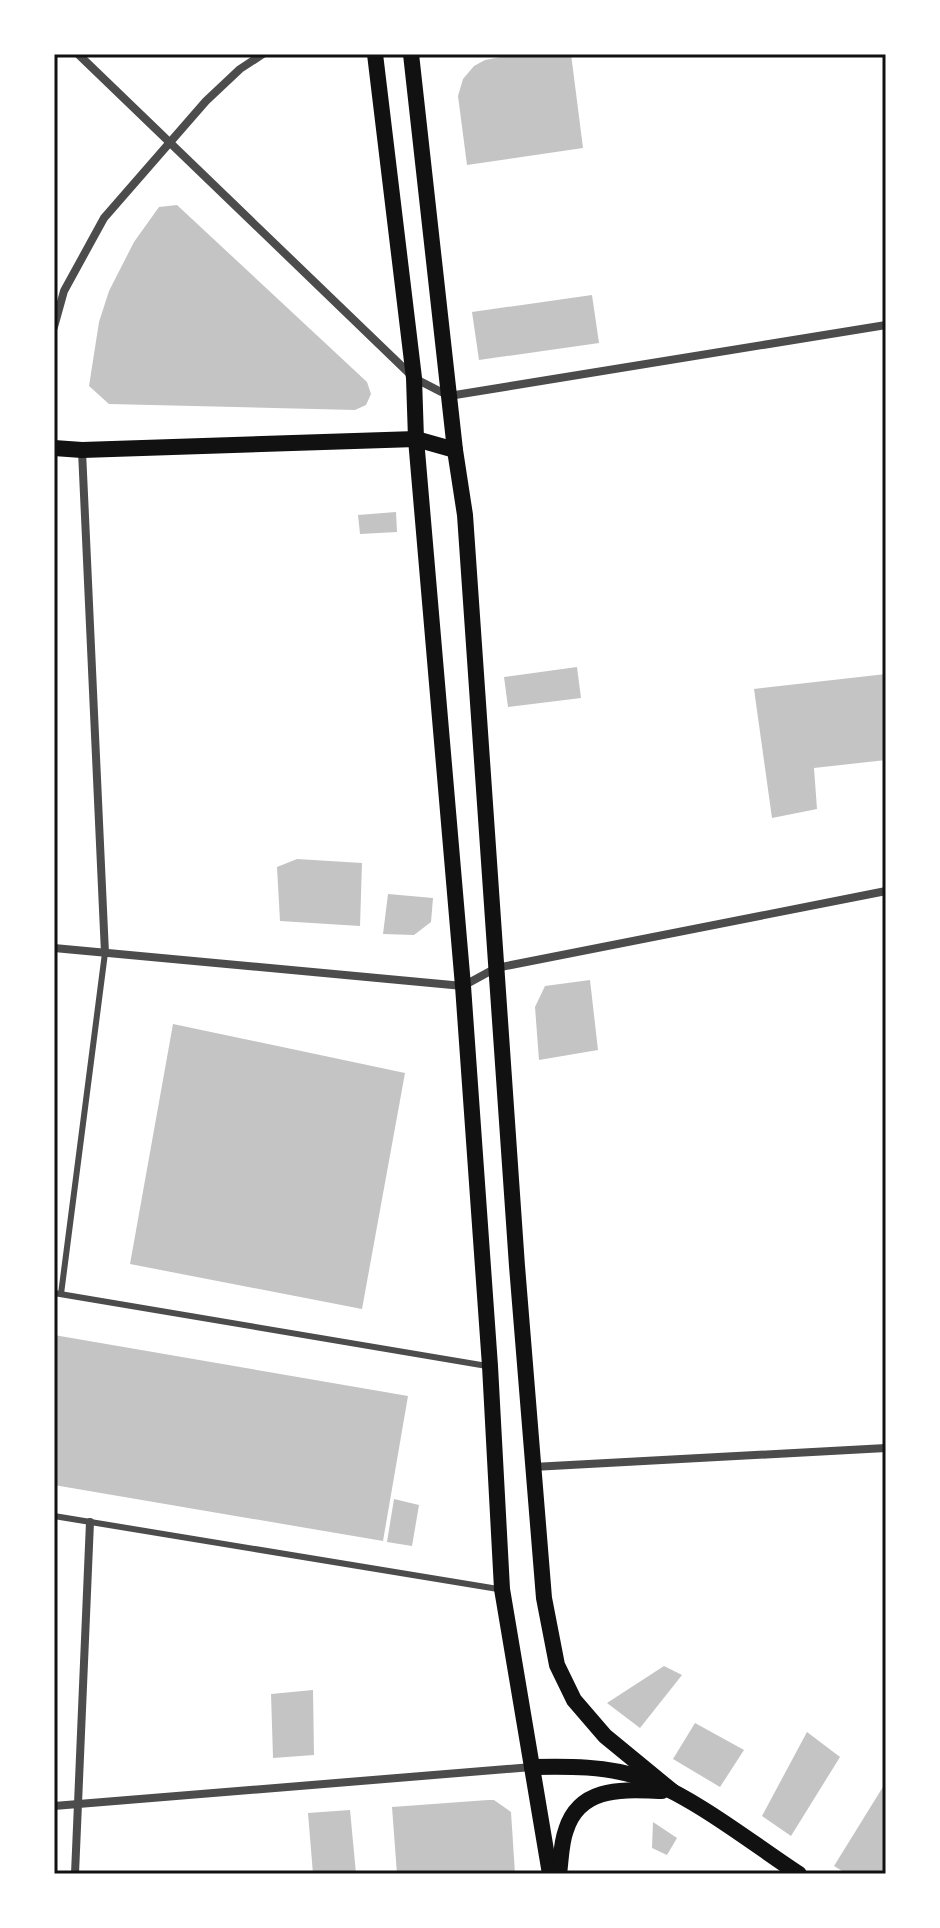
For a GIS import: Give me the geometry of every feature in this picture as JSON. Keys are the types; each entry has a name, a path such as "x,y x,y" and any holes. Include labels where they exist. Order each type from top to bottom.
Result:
{"main road":[{"path":"375,54 414,378 416,439 463,986 490,1366 502,1589 550,1874"},
{"path":"411,54 465,515 532,1467 544,1598 557,1665 574,1700 605,1736 672,1791 799,1874"},
{"path":"54,448 82,450 416,439 455,450"},
{"path":"532,1767 608,1771 640,1777 672,1791"},
{"path":"559,1874 566,1829 582,1804 597,1794 609,1791 672,1791"}],"street":[{"path":"78,54 414,378 449,396 886,325"},
{"path":"54,327 64,291 104,218 206,101 240,69 263,54"},
{"path":"82,450 105,953"},
{"path":"54,948 463,986 496,968 886,891"},
{"path":"532,1467 886,1448"},
{"path":"75,1874 90,1522"},
{"path":"54,1806 532,1767"}],"lane":[{"path":"105,953 58,1294 490,1366"},
{"path":"54,1516 502,1589"}],"building":[{"path":"517,54 571,54 583,148 467,165 458,96 463,79 474,66 485,60"},
{"path":"177,205 367,382 371,394 366,405 355,410 109,404 89,386 99,322 109,291 134,242 159,207"},
{"path":"592,295 599,343 479,360 472,312"},
{"path":"396,512 397,532 360,534 358,515"},
{"path":"577,667 581,698 508,707 504,677"},
{"path":"886,674 886,760 814,768 817,809 772,818 754,689"},
{"path":"297,859 362,863 360,926 280,921 277,867"},
{"path":"388,894 433,898 431,922 414,935 383,934"},
{"path":"590,980 598,1050 539,1060 535,1007 545,986"},
{"path":"173,1024 405,1073 362,1309 130,1264"},
{"path":"54,1335 408,1396 383,1541 54,1485"},
{"path":"394,1499 419,1505 412,1546 387,1542"},
{"path":"664,1666 682,1675 640,1728 607,1703"},
{"path":"313,1690 314,1755 273,1758 271,1694"},
{"path":"695,1723 744,1750 720,1787 673,1759"},
{"path":"807,1732 840,1757 791,1836 762,1816"},
{"path":"886,1782 886,1866 881,1874 847,1874 834,1866"},
{"path":"494,1800 511,1812 515,1874 397,1874 392,1807"},
{"path":"350,1810 356,1874 313,1874 308,1813"},
{"path":"653,1822 677,1838 667,1855 652,1848"}]}
